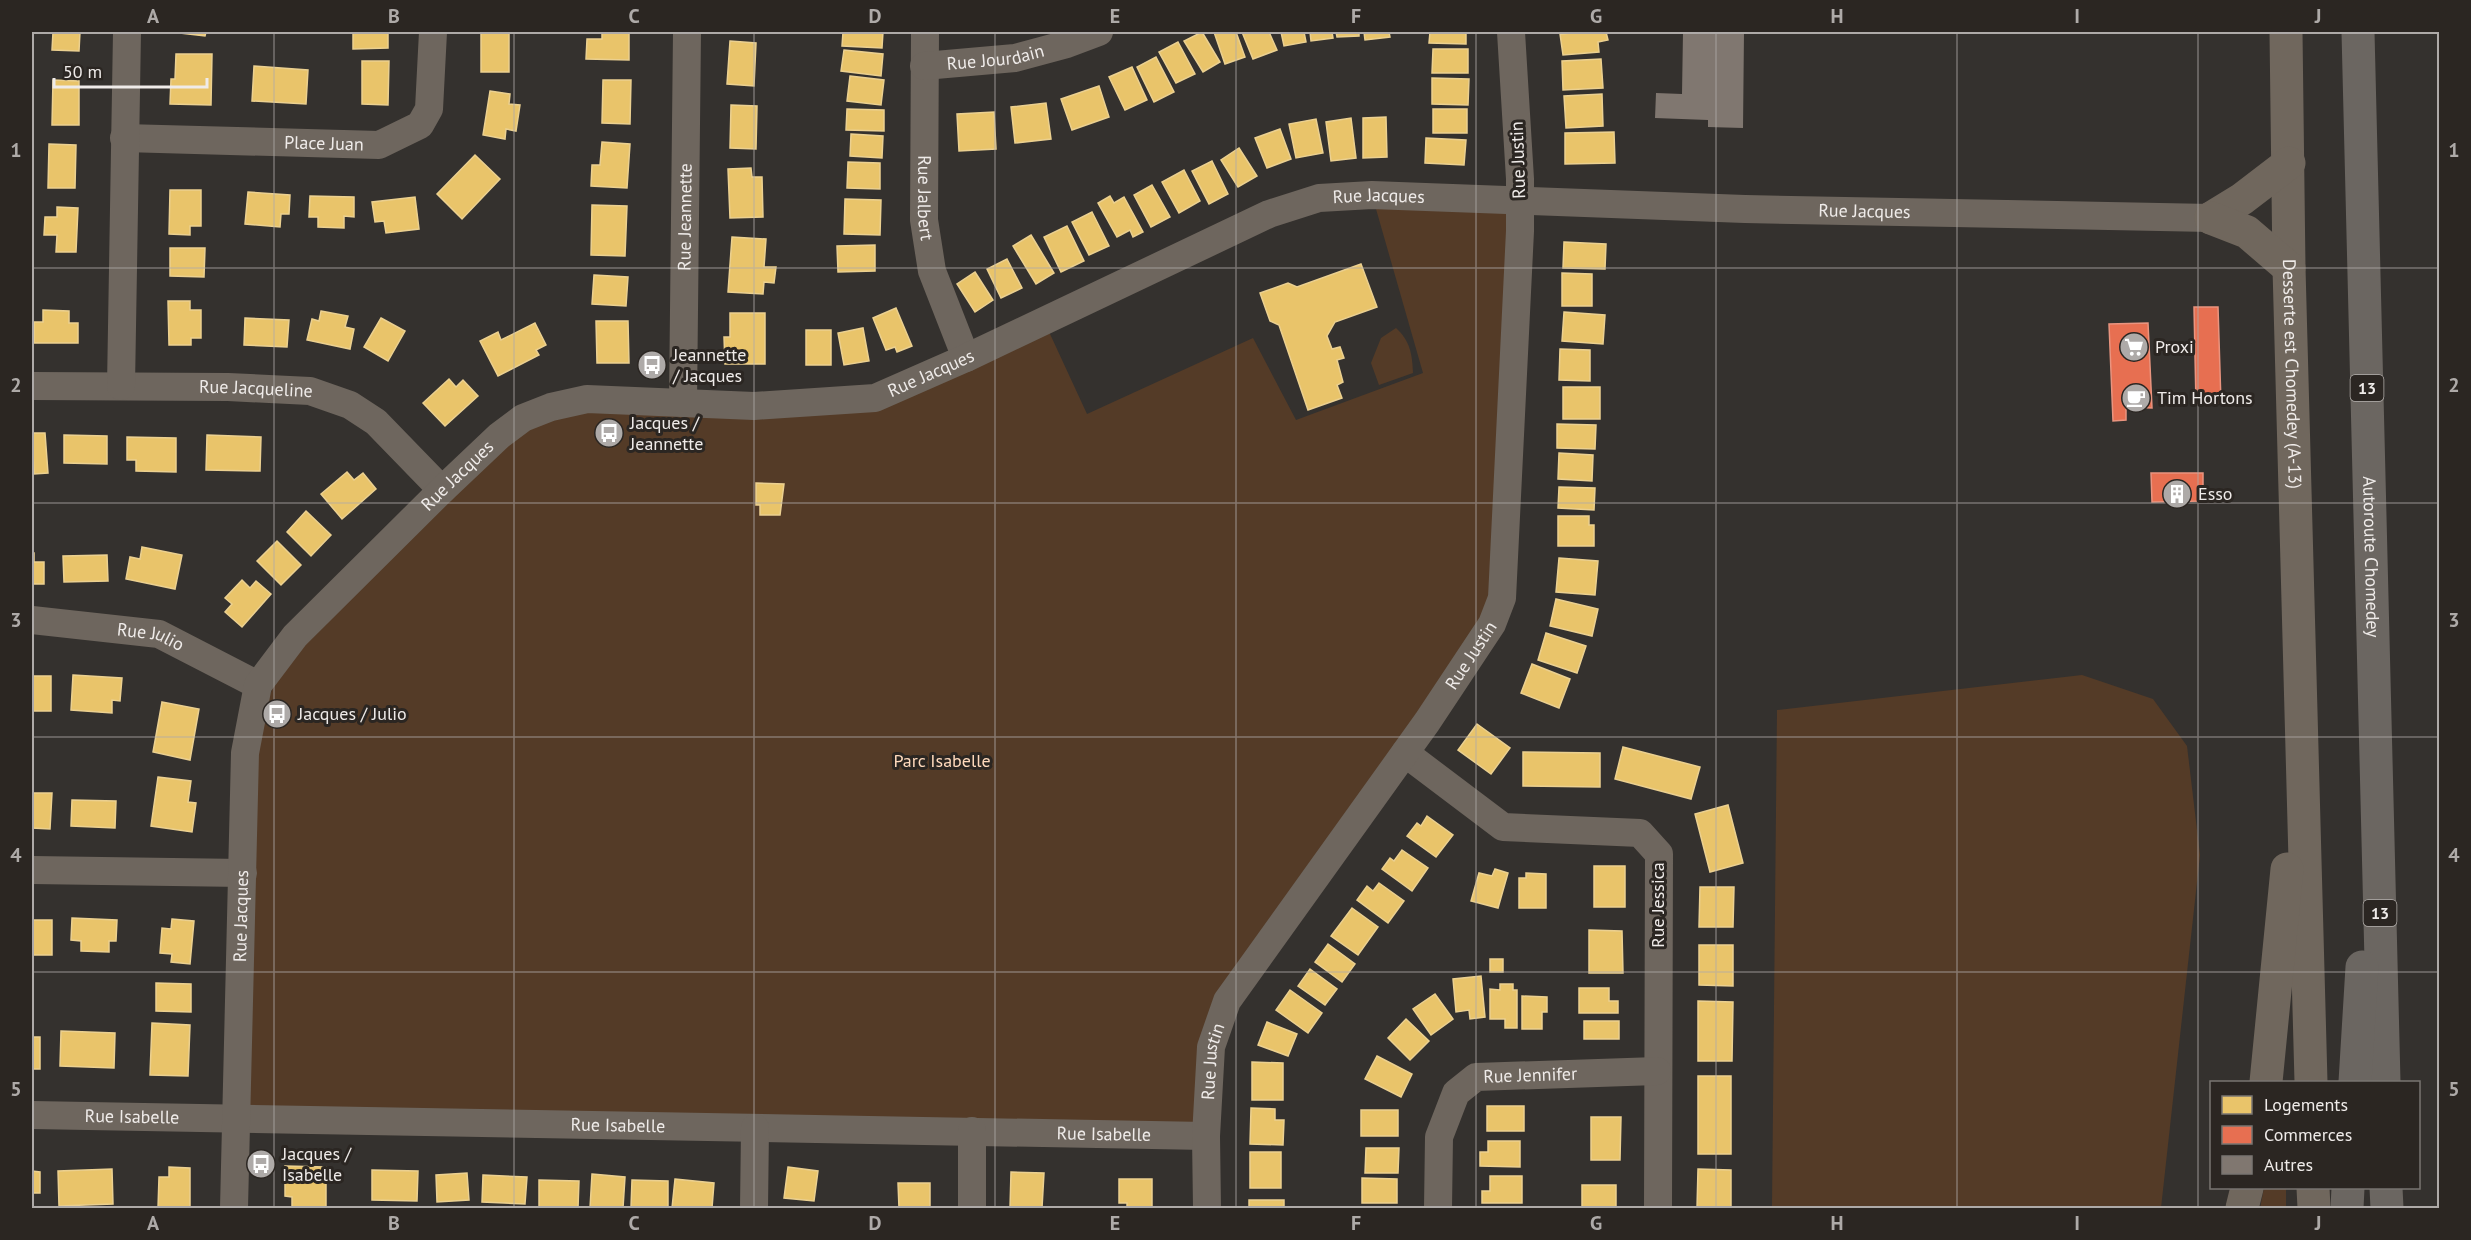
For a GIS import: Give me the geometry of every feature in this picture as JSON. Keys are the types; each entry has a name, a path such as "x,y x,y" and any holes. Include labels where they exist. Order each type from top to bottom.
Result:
{"highway":[{"name":"Autoroute Chomedey","path":"2358,32 2384,1081"},
{"path":"2355,1081 2376,744"},
{"path":"2347,1209 2348,1189"},
{"path":"2386,1189 2386,1209"}],"main road":[{"name":"Desserte est Chomedey (A-13)","path":"2286,32 2289,268 2302,717"},
{"path":"2211,218 2242,199 2289,163"},
{"path":"2211,218 2247,232 2289,268"},
{"path":"2266,1081 2302,717"},
{"path":"2302,717 2311,1081"},
{"path":"2242,1209 2247,1189"},
{"path":"2313,1189 2314,1209"}],"street":[{"path":"122,386 127,32"},
{"name":"Place Juan","path":"124,138 379,145 420,125 429,109 433,32"},
{"name":"Rue Jeannette","path":"683,403 687,32"},
{"name":"Rue Jalbert","path":"925,32 924,220 932,271 966,358"},
{"name":"Rue Jourdain","path":"924,66 1015,58 1068,44 1099,32"},
{"name":"Rue Justin","path":"1207,1209 1206,1136 1211,1047 1227,1001 1405,753 1492,624 1502,598 1520,200 1511,32"},
{"name":"Rue Jacques","path":"234,1209 245,753 258,685 295,636 442,490 499,436 523,418 551,407 587,399 754,406 875,398 966,358 1269,214 1319,198 1372,195 1745,209 2211,218"},
{"name":"Rue Jacqueline","path":"32,386 310,391 350,405 376,422 442,490"},
{"name":"Rue Julio","path":"32,620 159,634 258,685"},
{"name":"Rue Jessica","path":"1405,753 1503,827 1640,833 1659,854 1658,1209"},
{"path":"32,870 243,873"},
{"name":"Rue Jennifer","path":"1438,1209 1439,1137 1456,1093 1476,1077 1657,1071"},
{"name":"Rue Isabelle","path":"32,1115 1206,1136"},
{"path":"754,1209 755,1128"},
{"path":"972,1131 972,1209"}],"green space":[{"name":"Parc Isabelle","path":"1372,195 1520,195 1490,608 1227,1001 1206,1136 235,1118 245,753 295,636 551,407 875,398 1044,321 1087,414 1253,338 1296,420 1423,373"},
{"path":"1396,328 1409,348 1413,373 1379,385 1371,363 1381,338"},
{"path":"2082,675 2153,699 2187,746 2200,855 2161,1208 1772,1208 1777,710"},
{"path":"2264,1189 2286,1189 2286,1208 2260,1208"}],"building: Logements":[{"path":"53,32 80,32 79,51 52,50"},
{"path":"171,32 206,32 205,36"},
{"path":"353,32 388,32 388,48 353,49"},
{"path":"481,32 509,32 509,72 481,72"},
{"path":"602,32 629,32 629,60 586,59 587,39 602,39"},
{"path":"843,32 883,32 882,48 842,46"},
{"path":"1202,32 1220,62 1203,72 1184,41"},
{"path":"1214,32 1236,32 1245,57 1225,64"},
{"path":"1242,32 1269,32 1277,50 1253,59"},
{"path":"1281,32 1304,32 1306,42 1284,46"},
{"path":"1310,32 1332,32 1333,38 1311,41"},
{"path":"1336,32 1359,32 1359,36 1337,37"},
{"path":"1364,32 1389,32 1390,37 1365,40"},
{"path":"1430,32 1466,32 1466,44 1429,43"},
{"path":"1606,32 1608,40 1598,42 1599,52 1563,55 1560,34"},
{"path":"730,41 756,43 754,86 727,84"},
{"path":"1178,42 1195,74 1176,83 1159,52"},
{"path":"1433,49 1468,49 1468,73 1432,73"},
{"path":"844,50 883,54 881,76 841,71"},
{"path":"176,54 212,54 211,105 170,104 171,79 175,79"},
{"path":"1156,57 1174,92 1154,102 1137,67"},
{"path":"1601,59 1603,88 1563,90 1562,61"},
{"path":"362,61 389,61 388,105 362,104"},
{"path":"254,66 308,70 306,104 252,101"},
{"path":"1132,67 1147,100 1125,110 1109,77"},
{"path":"850,76 884,80 881,105 847,101"},
{"path":"1432,78 1469,79 1468,105 1432,104"},
{"path":"53,80 79,81 79,125 52,125"},
{"path":"603,80 631,80 630,124 602,123"},
{"path":"1099,86 1109,117 1072,130 1061,99"},
{"path":"490,91 510,94 509,104 520,105 516,131 506,129 505,139 483,135"},
{"path":"1602,94 1603,126 1566,128 1564,96"},
{"path":"1046,103 1051,139 1015,143 1011,107"},
{"path":"731,105 757,106 756,149 730,148"},
{"path":"847,109 884,110 884,131 846,130"},
{"path":"1433,109 1467,109 1467,133 1433,133"},
{"path":"994,112 996,149 959,151 957,114"},
{"path":"1386,117 1387,157 1363,158 1363,118"},
{"path":"1351,118 1356,158 1331,161 1326,122"},
{"path":"1316,119 1323,153 1296,158 1289,124"},
{"path":"1280,129 1291,159 1267,168 1255,138"},
{"path":"1614,132 1615,163 1565,164 1565,133"},
{"path":"851,134 883,136 882,158 850,156"},
{"path":"1426,138 1466,140 1464,165 1425,163"},
{"path":"602,142 630,144 627,188 591,186 592,165 600,165"},
{"path":"49,144 76,145 75,188 48,188"},
{"path":"1239,148 1257,176 1238,187 1221,160"},
{"path":"475,155 500,179 462,219 437,194"},
{"path":"1212,161 1228,194 1209,204 1192,171"},
{"path":"848,162 880,163 880,189 847,188"},
{"path":"751,168 752,177 762,177 763,217 730,218 728,169"},
{"path":"1184,170 1200,201 1179,213 1162,182"},
{"path":"1152,185 1170,217 1151,227 1134,195"},
{"path":"170,190 201,190 201,226 190,226 190,235 169,234"},
{"path":"248,192 290,195 289,214 281,214 280,227 245,224"},
{"path":"310,196 354,197 354,217 344,216 344,228 318,227 318,217 309,217"},
{"path":"1110,196 1114,203 1124,197 1143,232 1133,237 1130,230 1117,237 1098,203"},
{"path":"415,197 419,229 386,233 384,221 375,222 372,202"},
{"path":"845,199 881,200 880,235 844,234"},
{"path":"592,205 627,206 625,256 591,255"},
{"path":"57,207 78,208 76,252 56,252 57,235 44,235 45,217 57,217"},
{"path":"1092,212 1109,246 1089,255 1072,222"},
{"path":"1067,226 1084,261 1061,272 1044,237"},
{"path":"1031,235 1054,273 1036,284 1013,246"},
{"path":"732,237 766,239 764,267 776,267 774,283 764,282 763,294 728,292"},
{"path":"1564,242 1606,244 1605,269 1563,268"},
{"path":"875,245 875,271 838,272 837,246"},
{"path":"170,248 205,248 204,277 170,276"},
{"path":"1007,259 1022,288 1001,298 987,269"},
{"path":"1361,264 1377,307 1335,322 1327,336 1332,349 1340,347 1344,358 1337,360 1343,382 1337,385 1342,398 1308,410 1279,325 1270,321 1260,293 1288,283 1297,287"},
{"path":"975,272 993,300 975,312 957,284"},
{"path":"1562,273 1592,274 1592,306 1562,306"},
{"path":"594,275 628,277 626,306 592,304"},
{"path":"168,301 190,301 190,310 201,310 201,338 191,338 191,345 169,345"},
{"path":"896,308 912,346 897,352 895,347 886,350 873,318"},
{"path":"43,310 69,311 69,323 78,323 78,343 34,343 34,322 43,322"},
{"path":"321,311 348,316 345,327 354,329 350,349 307,340 312,319 319,321"},
{"path":"1564,312 1605,315 1603,344 1562,341"},
{"path":"730,313 765,313 765,364 725,364 724,337 730,337"},
{"path":"245,318 289,320 287,347 244,345"},
{"path":"381,318 405,331 388,361 364,347"},
{"path":"596,321 628,321 629,363 597,363"},
{"path":"535,323 546,345 536,350 539,355 498,376 480,341 498,332 501,340"},
{"path":"863,328 869,361 844,365 838,333"},
{"path":"806,330 831,330 831,365 806,365"},
{"path":"1560,349 1590,350 1590,381 1559,380"},
{"path":"449,379 456,387 463,380 478,396 445,426 423,403"},
{"path":"1563,387 1600,387 1600,419 1563,419"},
{"path":"1557,424 1596,425 1595,449 1557,448"},
{"path":"32,433 45,433 48,473 34,474"},
{"path":"64,435 107,436 107,464 64,463"},
{"path":"207,435 261,437 260,471 206,470"},
{"path":"127,437 176,438 176,472 136,471 136,460 127,460"},
{"path":"1559,453 1593,455 1592,481 1558,479"},
{"path":"347,472 354,480 363,473 376,489 342,519 321,494"},
{"path":"756,483 784,484 780,515 760,515 760,505 756,505"},
{"path":"1559,487 1595,488 1594,510 1558,508"},
{"path":"306,511 331,535 311,556 287,532"},
{"path":"1558,516 1589,516 1589,525 1594,525 1594,546 1558,546"},
{"path":"277,541 301,565 281,585 257,561"},
{"path":"142,547 182,555 175,589 126,579 130,557 140,559"},
{"path":"32,553 34,553 34,562 44,562 44,584 32,584"},
{"path":"107,555 108,581 64,582 63,556"},
{"path":"1559,558 1598,561 1595,595 1556,592"},
{"path":"242,580 250,588 256,581 271,594 242,627 225,612 232,604 225,598"},
{"path":"1556,599 1598,609 1592,636 1550,626"},
{"path":"1546,633 1586,646 1577,673 1538,660"},
{"path":"1532,664 1570,679 1559,708 1521,693"},
{"path":"73,675 122,678 120,701 112,700 112,713 71,710"},
{"path":"32,676 51,676 51,711 32,711"},
{"path":"162,702 199,709 190,760 153,752"},
{"path":"1477,724 1510,748 1491,774 1458,750"},
{"path":"1623,747 1700,767 1691,799 1615,779"},
{"path":"1523,752 1600,753 1600,787 1523,786"},
{"path":"158,777 191,781 188,802 196,803 192,832 151,826"},
{"path":"32,793 52,793 50,829 32,828"},
{"path":"72,800 116,801 115,828 71,826"},
{"path":"1728,805 1743,863 1710,872 1695,814"},
{"path":"1427,816 1453,835 1436,857 1407,836 1417,823 1421,826"},
{"path":"1402,850 1428,868 1412,891 1382,869 1390,858 1394,861"},
{"path":"1594,866 1625,866 1625,907 1594,907"},
{"path":"1495,869 1508,873 1498,908 1471,901 1479,873 1492,876"},
{"path":"1526,873 1546,874 1546,908 1519,908 1519,878 1526,878"},
{"path":"1379,883 1404,901 1388,923 1357,900 1367,886 1373,891"},
{"path":"1700,887 1734,887 1733,927 1699,927"},
{"path":"1352,908 1378,927 1358,955 1331,936"},
{"path":"72,918 117,920 116,941 109,941 109,952 81,951 81,941 71,940"},
{"path":"172,919 194,921 190,964 171,962 172,954 160,953 162,928 171,929"},
{"path":"32,920 52,920 52,955 32,955"},
{"path":"1589,930 1622,931 1623,973 1589,973"},
{"path":"1328,944 1355,964 1342,982 1315,962"},
{"path":"1699,945 1733,945 1733,986 1699,985"},
{"path":"1490,959 1503,959 1503,972 1490,972"},
{"path":"1310,969 1337,989 1325,1005 1298,986"},
{"path":"1481,976 1485,1017 1470,1019 1469,1010 1456,1012 1453,979"},
{"path":"156,983 191,984 191,1012 156,1011"},
{"path":"1500,984 1513,984 1513,990 1517,990 1517,1028 1505,1028 1505,1019 1490,1019 1490,989 1500,990"},
{"path":"1579,988 1609,988 1609,1001 1618,1001 1618,1013 1579,1013"},
{"path":"1290,990 1322,1013 1308,1033 1276,1010"},
{"path":"1435,994 1453,1019 1431,1035 1413,1009"},
{"path":"1522,996 1547,997 1547,1012 1542,1012 1542,1029 1522,1029"},
{"path":"1698,1001 1733,1002 1732,1061 1698,1061"},
{"path":"1406,1019 1429,1041 1410,1060 1388,1038"},
{"path":"1584,1021 1619,1021 1619,1039 1584,1039"},
{"path":"1267,1022 1297,1034 1288,1056 1258,1045"},
{"path":"152,1023 190,1025 188,1076 150,1075"},
{"path":"61,1031 115,1033 114,1068 60,1066"},
{"path":"32,1037 40,1037 40,1069 32,1069"},
{"path":"1377,1056 1412,1074 1401,1097 1365,1079"},
{"path":"1252,1062 1283,1063 1283,1100 1252,1100"},
{"path":"1698,1076 1731,1076 1731,1154 1698,1154"},
{"path":"1487,1106 1524,1106 1524,1131 1487,1131"},
{"path":"1251,1108 1275,1109 1275,1120 1284,1120 1283,1145 1250,1144"},
{"path":"1361,1110 1398,1110 1398,1136 1361,1136"},
{"path":"1591,1117 1621,1117 1620,1160 1591,1160"},
{"path":"1488,1141 1520,1141 1520,1167 1480,1166 1480,1152 1488,1152"},
{"path":"1366,1148 1399,1148 1398,1173 1365,1173"},
{"path":"1250,1152 1281,1152 1281,1188 1250,1188"},
{"path":"285,1166 326,1167 326,1208 292,1208 292,1197 285,1196"},
{"path":"169,1167 190,1168 190,1208 158,1208 159,1177 169,1177"},
{"path":"788,1167 818,1171 814,1201 784,1198"},
{"path":"112,1169 113,1204 59,1206 58,1171"},
{"path":"1698,1169 1731,1170 1731,1208 1697,1208"},
{"path":"372,1170 418,1171 417,1201 372,1200"},
{"path":"32,1171 40,1172 40,1193 32,1193"},
{"path":"1011,1172 1044,1173 1042,1208 1010,1208"},
{"path":"467,1173 469,1200 437,1202 436,1175"},
{"path":"592,1174 625,1177 623,1208 590,1208"},
{"path":"483,1175 527,1177 525,1204 482,1202"},
{"path":"1490,1176 1522,1176 1522,1203 1482,1203 1482,1191 1490,1191"},
{"path":"1362,1178 1397,1179 1397,1203 1362,1203"},
{"path":"675,1179 714,1183 712,1208 672,1208"},
{"path":"1119,1179 1152,1179 1152,1208 1127,1208 1127,1203 1119,1203"},
{"path":"539,1180 579,1181 578,1208 539,1208"},
{"path":"632,1180 668,1181 668,1208 631,1207"},
{"path":"898,1183 930,1183 930,1208 899,1208"},
{"path":"1582,1185 1616,1185 1616,1208 1582,1208"},
{"path":"1249,1200 1284,1200 1284,1208 1249,1208"}],"building: Commerces":[{"path":"2194,307 2218,307 2221,403 2196,404"},
{"path":"2148,323 2152,408 2126,407 2126,420 2113,421 2109,324"},
{"name":"Esso","path":"2151,473 2203,473 2203,501 2152,502"}],"building: Autres":[{"path":"1683,32 1744,32 1743,128 1708,127 1708,120 1655,118 1656,93 1682,94"}],"place":[{"name":"Proxi","path":"2134,347"},
{"name":"Jeannette / Jacques","path":"652,365"},
{"name":"Tim Hortons","path":"2136,398"},
{"name":"Jacques / Jeannette","path":"609,433"},
{"name":"Esso","path":"2177,494"},
{"name":"Jacques / Julio","path":"277,714"},
{"name":"Jacques / Isabelle","path":"261,1164"}]}
